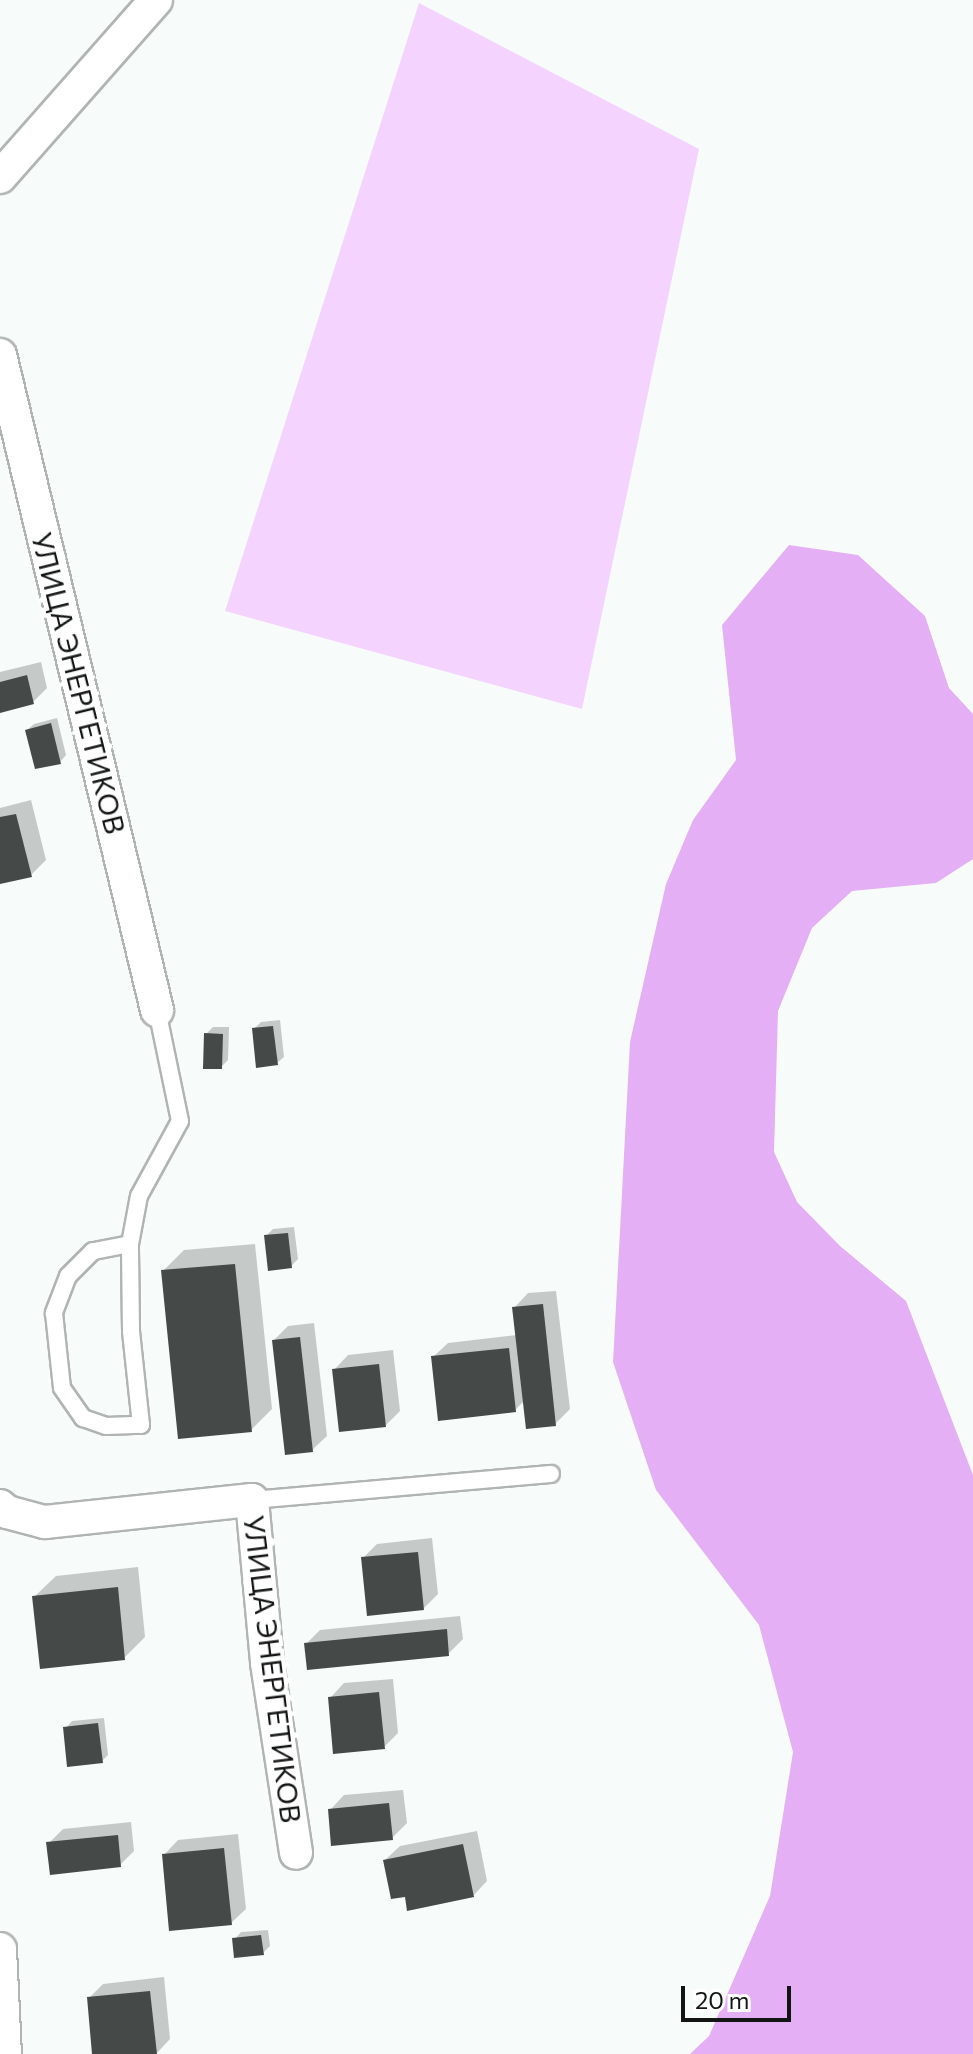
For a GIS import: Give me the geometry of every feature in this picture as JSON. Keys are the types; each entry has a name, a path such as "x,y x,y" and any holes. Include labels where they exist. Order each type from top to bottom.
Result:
{"street":[{"path":"0,177 156,0"},
{"name":"УЛИЦА ЭНЕРГЕТИКОВ","path":"0,355 157,1010"},
{"name":"УЛИЦА ЭНЕРГЕТИКОВ","path":"0,1506 7,1512 45,1522 252,1500 267,1663 296,1853"},
{"path":"0,1949 6,2010 5,2054"}],"lane":[{"path":"130,1244 93,1251 68,1276 54,1313 62,1388 83,1418 106,1426 141,1425 131,1331 130,1244 139,1196 180,1121 157,1010"},
{"path":"252,1500 551,1474"}],"shaded area":[{"path":"419,3 699,149 582,709 225,611"},
{"path":"789,545 858,555 925,616 949,688 973,714 973,859 936,883 852,891 812,928 778,1011 774,1152 797,1202 840,1246 906,1301 973,1475 973,2054 690,2054 709,2036 770,1896 793,1752 759,1625 656,1490 613,1362 630,1042 666,884 693,820 736,760 722,625"}],"building":[{"path":"27,675 34,704 0,713 0,682"},
{"path":"51,723 61,764 35,769 25,730"},
{"path":"16,814 32,877 0,884 0,817"},
{"path":"273,1026 278,1065 256,1068 252,1028"},
{"path":"204,1033 223,1034 222,1069 203,1069"},
{"path":"288,1233 292,1268 268,1271 264,1235"},
{"path":"235,1264 252,1432 178,1439 161,1270"},
{"path":"543,1304 556,1426 526,1429 512,1307"},
{"path":"300,1337 313,1452 285,1455 272,1340"},
{"path":"509,1348 516,1412 438,1421 431,1356"},
{"path":"379,1364 386,1427 339,1432 332,1369"},
{"path":"418,1552 424,1610 367,1616 361,1557"},
{"path":"118,1587 125,1660 40,1669 32,1596"},
{"path":"447,1629 449,1656 307,1670 304,1643"},
{"path":"379,1692 385,1749 333,1754 328,1697"},
{"path":"98,1723 103,1763 67,1767 63,1727"},
{"path":"389,1803 393,1840 331,1846 328,1809"},
{"path":"118,1835 121,1867 50,1875 46,1842"},
{"path":"463,1844 474,1897 407,1911 405,1897 391,1899 383,1860"},
{"path":"224,1848 232,1925 169,1931 162,1854"},
{"path":"261,1935 264,1955 234,1958 232,1938"},
{"path":"150,1991 157,2054 92,2054 87,1997"}]}
